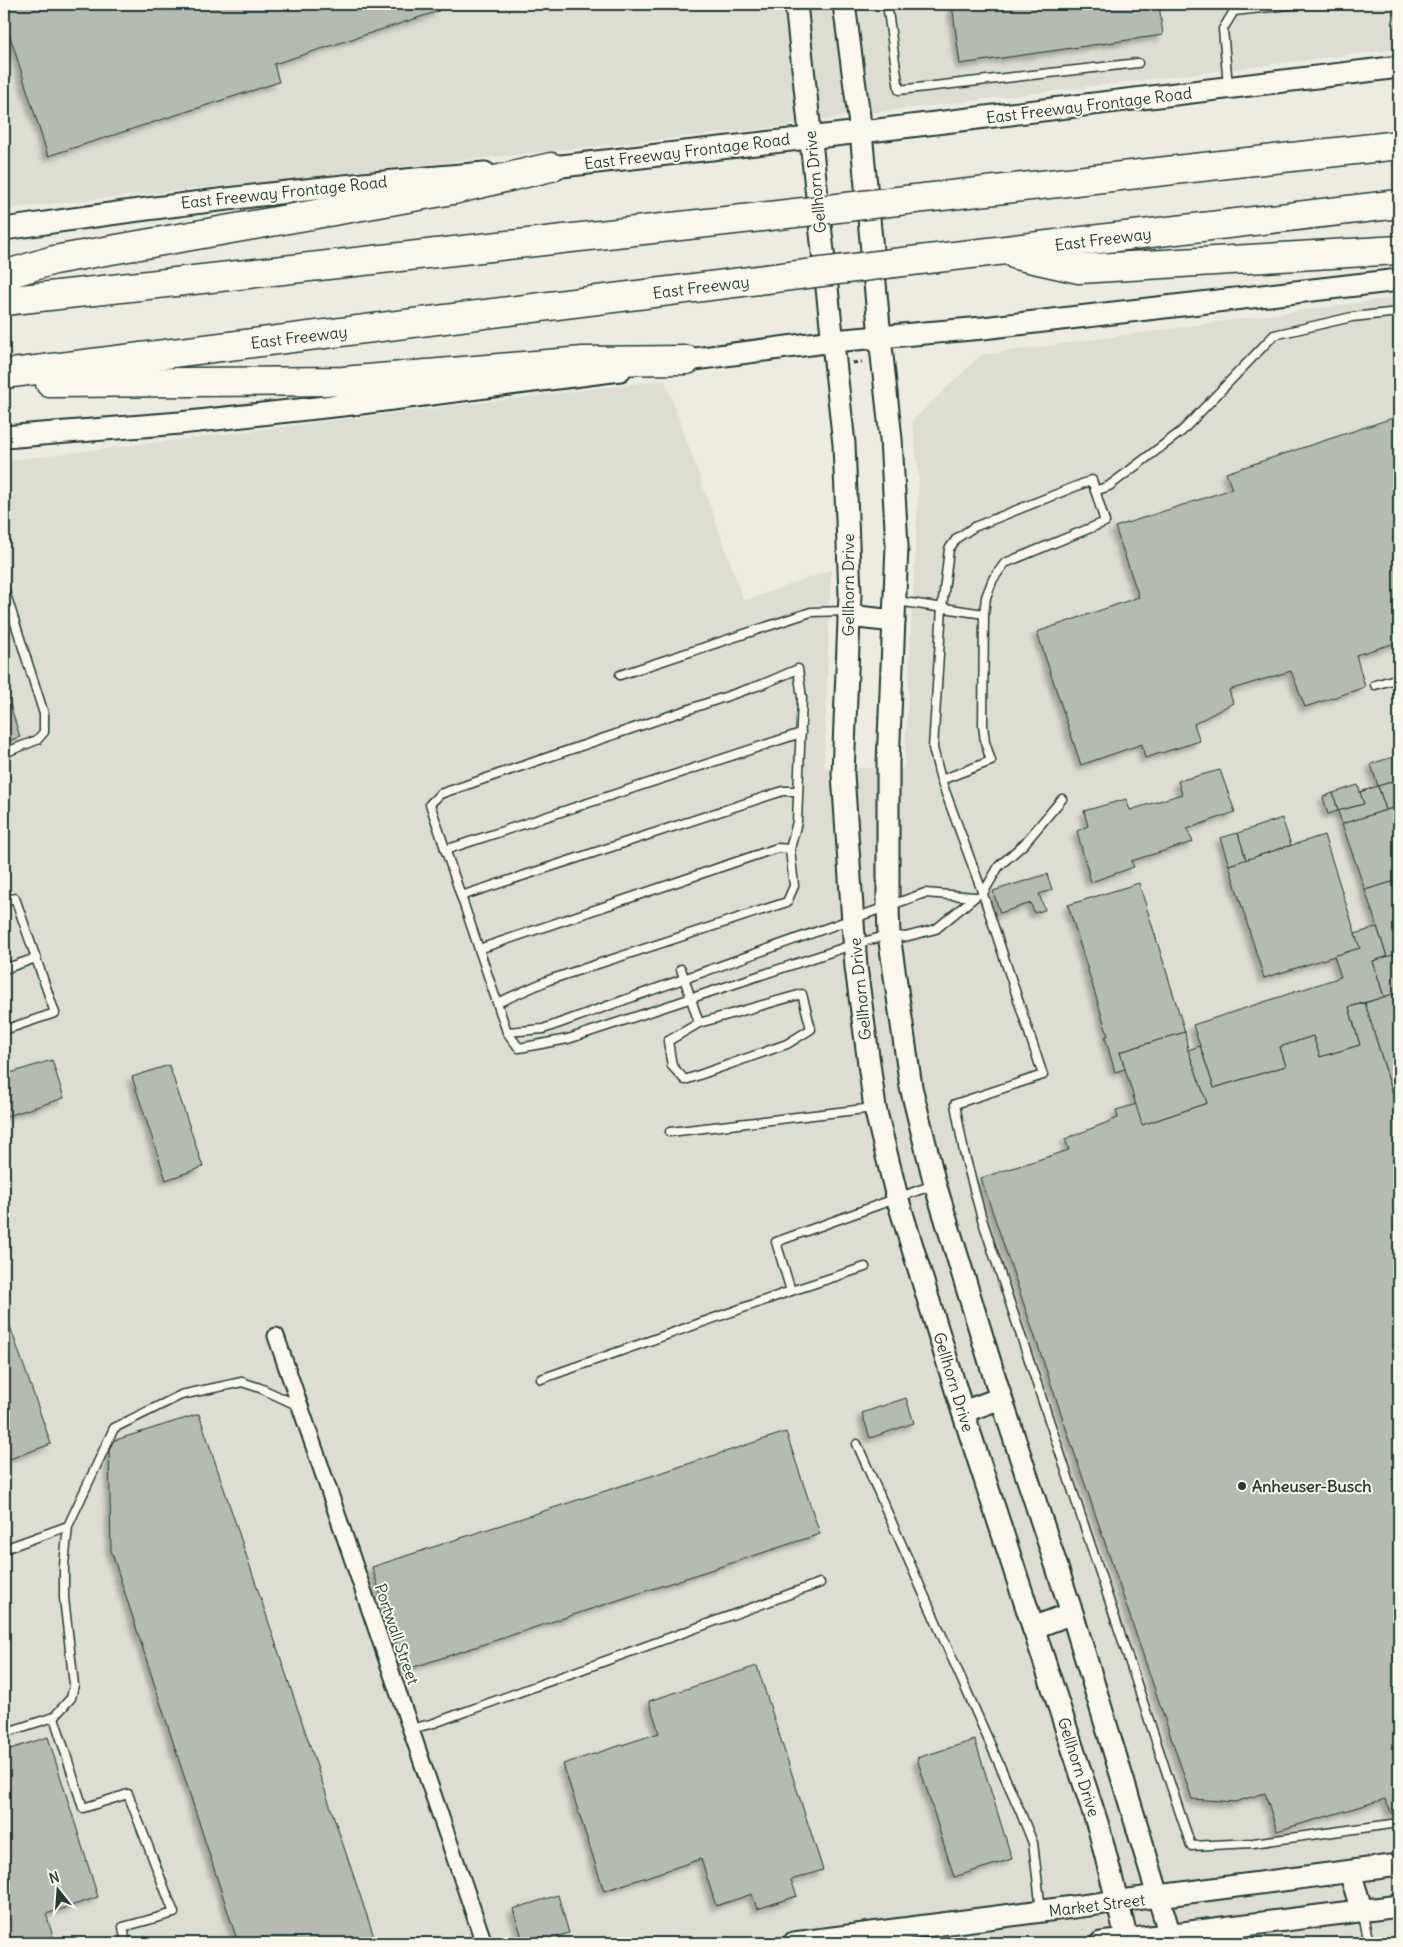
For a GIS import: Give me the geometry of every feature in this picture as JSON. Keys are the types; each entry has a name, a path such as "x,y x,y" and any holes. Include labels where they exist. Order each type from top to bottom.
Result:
{"highway":[{"path":"1127,175 1399,129"},
{"path":"4,301 1399,145"},
{"path":"4,275 54,260 453,190 551,168"},
{"name":"East Freeway","path":"4,374 914,260 1399,204"},
{"path":"998,251 1079,270 1399,250"},
{"path":"4,383 343,381 583,361 686,360"}],"main road":[{"name":"Gellhorn Drive","path":"796,4 844,444 849,614 843,774 856,967 875,1108 897,1197 963,1412 1099,1829 1127,1940"},
{"path":"844,4 861,132 891,439 897,546 888,763 888,907 889,936 911,1087 935,1184 1001,1398 1072,1613 1170,1935"},
{"name":"East Freeway Frontage Road","path":"4,229 127,210 355,183 551,168 1399,68"},
{"path":"4,437 360,404 585,376 686,360 833,341 983,328 1399,280"},
{"path":"849,614 894,610"},
{"path":"963,1412 1001,1398"},
{"path":"1033,1628 1072,1613"},
{"name":"Market Street","path":"794,1943 1118,1903 1399,1865"},
{"path":"1350,1872 1362,1911"},
{"path":"1101,1943 1399,1906"}],"street":[{"name":"Portwall Street","path":"276,1336 484,1943"}],"lane":[{"path":"887,4 899,90 1138,63"},
{"path":"1228,88 1223,29 1234,11 1298,4"},
{"path":"1095,491 1108,486 1182,431 1274,335 1352,317 1399,312"},
{"path":"940,780 991,761 985,742 983,725 984,614 986,597 993,579 1005,563 1105,522 1092,480 974,527 957,538 950,549 942,608 933,748 940,780 979,896 1043,1075 955,1104 964,1152 982,1218 1191,1846 1253,1843 1399,1823"},
{"path":"4,588 44,714 44,732 37,740 4,753"},
{"path":"894,610 942,608 984,614"},
{"path":"620,675 811,612 849,614"},
{"path":"497,1003 549,980 786,902 794,886 790,849 797,822 802,698 798,669 763,684 440,794 430,804 445,850 461,896 497,1003 507,1032 519,1048 568,1040 855,944 889,936 906,937 936,929 979,896 999,866 1024,844 1062,799"},
{"path":"1375,685 1399,678"},
{"path":"445,850 800,732"},
{"path":"461,896 783,791 797,791"},
{"path":"479,949 777,848 790,849"},
{"path":"507,1032 543,1029 925,893 979,896"},
{"path":"4,901 15,898 55,1013 4,1030"},
{"path":"4,969 36,958"},
{"path":"681,969 699,1023"},
{"path":"802,994 811,1029 787,1044 685,1080 672,1066 668,1041 699,1023 802,994"},
{"path":"670,1132 875,1108"},
{"path":"791,1291 776,1242 935,1184"},
{"path":"541,1379 865,1267"},
{"path":"4,1734 54,1718 70,1698 74,1685 64,1598 64,1565 68,1526 114,1428 181,1395 242,1382 301,1407"},
{"path":"857,1444 1033,1843 1042,1912"},
{"path":"4,1549 68,1526"},
{"path":"411,1730 820,1583"},
{"path":"54,1718 83,1808 128,1794 174,1913 123,1927 126,1943"},
{"path":"1362,1911 1369,1943"}],"shaded area":[{"path":"4,4 1399,4 1399,49 879,112 777,127 4,209"},
{"path":"1399,297 1399,1943 4,1943 4,461 665,380 744,601 831,570 824,768 904,768 919,477 912,421 981,355"}],"building":[{"path":"4,4 437,4 439,11 274,64 279,82 48,156 4,17"},
{"path":"952,4 1159,4 1163,35 960,64"},
{"path":"1399,416 1399,642 1356,655 1365,687 1305,707 1291,671 1229,690 1233,703 1194,724 1200,741 1145,758 1142,744 1081,765 1037,632 1139,597 1115,527 1232,489 1226,473"},
{"path":"4,685 20,737 4,742"},
{"path":"1399,755 1399,785 1398,780 1378,786 1371,764"},
{"path":"1220,770 1235,812 1187,829 1193,842 1131,861 1134,867 1091,882 1077,831 1088,826 1084,811 1126,799 1130,810 1182,794 1178,781"},
{"path":"1398,780 1399,806 1386,810 1378,786"},
{"path":"1358,785 1364,804 1338,811 1333,793"},
{"path":"1378,786 1386,810 1342,824 1338,811 1364,804 1360,792"},
{"path":"1333,793 1338,811 1328,814 1323,797"},
{"path":"1399,806 1399,856 1396,857 1399,865 1399,880 1365,890 1342,824"},
{"path":"1282,818 1291,845 1246,860 1238,833"},
{"path":"1238,833 1246,860 1229,865 1220,838"},
{"path":"1324,835 1360,948 1264,978 1229,865"},
{"path":"1047,874 1052,890 1039,894 1045,910 1034,913 1031,903 1000,913 993,891"},
{"path":"1399,880 1399,953 1387,957 1365,890"},
{"path":"1139,883 1185,1032 1120,1052 1125,1069 1115,1072 1105,1037 1108,1036 1068,905"},
{"path":"1377,927 1387,957 1373,961 1384,997 1349,1007 1360,1045 1320,1057 1313,1036 1280,1047 1286,1066 1214,1088 1193,1025 1341,977 1334,956 1360,948 1355,934"},
{"path":"1399,953 1399,992 1384,997 1373,961"},
{"path":"1399,992 1399,1114 1365,1003"},
{"name":"Anheuser-Busch","path":"1365,1003 1399,1114 1399,1812 1392,1814 1385,1799 1277,1831 1265,1793 1235,1802 1192,1799 981,1178 1069,1150 1065,1139 1118,1118 1116,1110 1137,1104 1142,1125 1207,1103 1188,1050 1200,1046 1214,1088 1286,1066 1280,1047 1313,1036 1320,1057 1360,1045 1349,1007"},
{"path":"1185,1032 1188,1050 1207,1103 1142,1125 1120,1052"},
{"path":"52,1060 64,1098 4,1117 4,1075"},
{"path":"169,1065 203,1167 166,1180 132,1077"},
{"path":"4,1309 51,1444 4,1461"},
{"path":"906,1398 914,1423 870,1438 862,1413"},
{"path":"199,1414 374,1937 356,1943 238,1943 111,1550 109,1442"},
{"path":"786,1432 820,1534 405,1670 372,1567"},
{"path":"757,1666 823,1870 791,1880 797,1896 757,1909 752,1894 716,1906 701,1859 604,1891 563,1764 659,1733 649,1701"},
{"path":"48,1737 98,1897 46,1914 55,1943 4,1943 4,1799 7,1798 4,1787 4,1751"},
{"path":"975,1740 1012,1859 954,1877 917,1758"},
{"path":"558,1895 569,1933 534,1943 524,1943 513,1909"}],"place":[{"name":"Anheuser-Busch","path":"1242,1486"}]}
